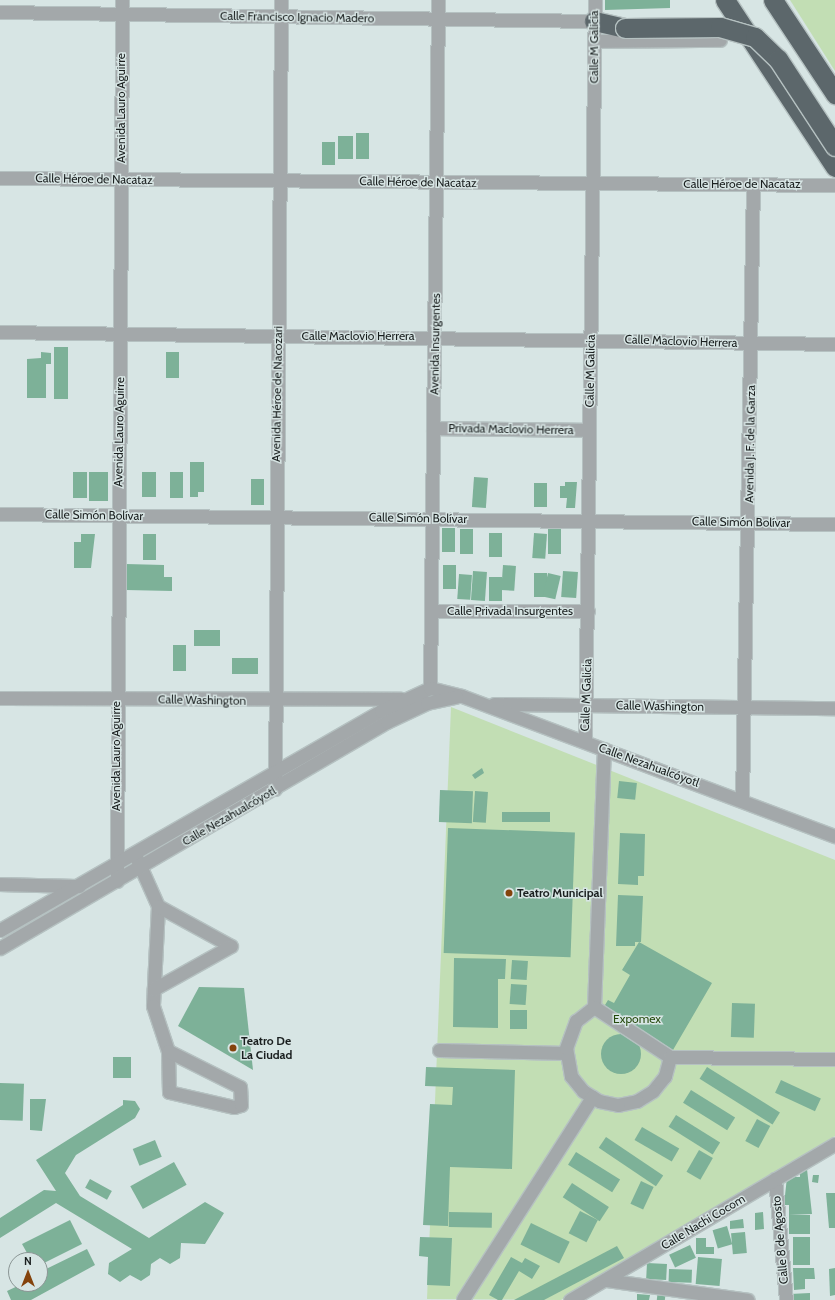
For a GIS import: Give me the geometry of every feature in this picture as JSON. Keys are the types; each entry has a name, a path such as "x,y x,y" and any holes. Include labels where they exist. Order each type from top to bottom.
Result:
{"highway":[{"path":"725,0 835,167"},
{"path":"773,0 835,94"},
{"path":"625,24 725,18 753,24 784,51 835,128"},
{"path":"594,22 720,27 755,37 778,59 835,146"}],"street":[{"name":"Avenida Lauro Aguirre","path":"117,881 115,699 121,334 122,0"},
{"name":"Avenida Héroe de Nacozari","path":"275,789 274,701 282,0"},
{"name":"Avenida Insurgentes","path":"430,688 438,0"},
{"name":"Calle M Galicia","path":"585,741 588,612 595,0"},
{"name":"Calle Francisco Ignacio Madero","path":"0,12 281,18 594,22"},
{"path":"594,41 720,40"},
{"name":"Calle Héroe de Nacataz","path":"0,178 835,185"},
{"name":"Avenida J. F. de la Garza","path":"742,800 752,343 753,185"},
{"name":"Calle Maclovio Herrera","path":"0,332 591,338 835,344"},
{"name":"Privada Maclovio Herrera","path":"433,428 589,430"},
{"name":"Calle Simón Bolívar","path":"0,514 589,519 835,524"},
{"name":"Calle Privada Insurgentes","path":"432,611 588,612"},
{"name":"Calle Nezahualcóyotl","path":"0,948 275,789 408,705 430,688 462,696 484,704 834,835"},
{"name":"Calle Nezahualcóyotl","path":"0,930 275,773 408,705 462,696"},
{"name":"Calle Washington","path":"0,698 274,701 408,705"},
{"name":"Calle Washington","path":"484,704 835,708"},
{"path":"604,749 594,1007 576,1021 566,1053 571,1076 592,1098 618,1105 645,1097 662,1080 670,1057"},
{"path":"134,854 158,906 154,989 155,1014 168,1051 167,1087 171,1093 234,1107 241,1105 240,1087 168,1051"},
{"path":"0,884 105,888"},
{"path":"154,989 231,946 158,906"},
{"path":"594,1007 670,1057 835,1059"},
{"path":"438,1050 566,1053"},
{"path":"463,1299 592,1098"},
{"name":"Calle Nachi Cocom","path":"570,1300 835,1144"},
{"name":"Calle 8 de Agosto","path":"775,1179 786,1300"},
{"path":"606,1280 748,1300"}],"green space":[{"path":"790,0 835,0 835,71"},
{"name":"Expomex","path":"451,707 835,860 835,1136 561,1300 427,1299"}],"building":[{"path":"605,0 670,0 670,8 605,10"},
{"path":"356,133 369,133 369,159 356,159"},
{"path":"338,136 353,136 353,159 338,159"},
{"path":"322,142 335,142 335,165 322,165"},
{"path":"54,347 68,347 68,399 54,399"},
{"path":"41,352 51,353 51,364 46,364 46,398 27,398 27,359 41,358"},
{"path":"166,352 179,352 179,378 166,378"},
{"path":"190,462 204,462 204,492 198,492 198,497 190,497"},
{"path":"73,472 87,472 87,498 73,498"},
{"path":"89,472 108,472 108,501 89,501"},
{"path":"142,472 156,472 156,497 142,497"},
{"path":"170,472 183,472 183,498 170,498"},
{"path":"474,477 488,478 486,508 472,507"},
{"path":"251,479 264,479 264,505 251,505"},
{"path":"565,482 577,482 575,508 566,508 567,498 560,498 560,486 565,486"},
{"path":"534,483 547,483 547,507 534,507"},
{"path":"442,528 455,528 455,552 442,552"},
{"path":"460,529 473,529 473,554 460,554"},
{"path":"548,529 561,529 561,554 548,554"},
{"path":"489,533 502,533 502,557 489,557"},
{"path":"534,533 547,534 545,559 532,558"},
{"path":"81,534 95,534 91,568 74,568 74,542 81,542"},
{"path":"143,534 156,534 156,560 143,560"},
{"path":"126,564 164,565 164,577 172,577 172,591 126,590"},
{"path":"443,565 456,565 456,589 443,589"},
{"path":"503,565 516,566 514,591 501,590"},
{"path":"473,571 487,572 485,601 471,600"},
{"path":"563,571 578,572 576,598 561,597"},
{"path":"534,573 547,573 547,597 534,597"},
{"path":"548,573 561,576 555,599 543,596"},
{"path":"459,574 472,575 470,600 457,599"},
{"path":"489,577 502,577 502,601 489,601"},
{"path":"194,630 220,630 220,646 194,646"},
{"path":"173,645 186,645 186,671 173,671"},
{"path":"232,658 258,658 258,674 232,674"},
{"path":"482,768 484,773 475,779 472,775"},
{"path":"619,781 637,783 635,800 617,798"},
{"path":"440,790 473,791 472,823 439,822"},
{"path":"475,791 488,792 486,823 473,822"},
{"path":"502,812 550,812 550,822 502,822"},
{"name":"Teatro Municipal","path":"448,828 575,832 571,957 444,953"},
{"path":"620,833 645,834 644,876 638,876 638,885 618,884"},
{"path":"618,895 643,896 641,942 635,942 635,946 616,946"},
{"path":"639,942 712,983 673,1050 602,1010 608,1000 614,1003 630,975 622,970"},
{"path":"454,958 506,959 505,979 498,979 498,1028 453,1027"},
{"path":"512,960 528,961 527,980 511,979"},
{"path":"511,984 527,985 526,1005 510,1004"},
{"name":"Teatro De La Ciudad","path":"199,987 244,988 253,1070 178,1026"},
{"path":"732,1003 755,1004 754,1038 731,1037"},
{"path":"510,1010 527,1010 527,1029 510,1029"},
{"path":"621,1034 629,1036 635,1040 639,1046 641,1054 639,1062 635,1068 629,1072 621,1074 613,1072 607,1068 603,1062 601,1054 603,1046 607,1040 613,1036"},
{"path":"113,1057 131,1057 131,1078 113,1078"},
{"path":"426,1067 515,1070 512,1169 450,1167 448,1226 423,1225 430,1104 452,1105 453,1087 425,1086"},
{"path":"707,1067 780,1113 773,1124 700,1079"},
{"path":"781,1080 821,1099 815,1111 775,1093"},
{"path":"0,1083 24,1084 23,1121 0,1120"},
{"path":"691,1090 735,1118 727,1130 683,1103"},
{"path":"30,1099 46,1099 42,1131 30,1130"},
{"path":"123,1100 135,1101 140,1109 135,1118 76,1155 65,1173 80,1196 149,1238 205,1202 224,1213 205,1244 181,1243 180,1258 170,1264 160,1258 151,1264 150,1275 141,1281 130,1275 120,1282 108,1274 109,1263 132,1249 56,1203 0,1238 0,1218 44,1190 56,1191 36,1160 123,1105"},
{"path":"676,1115 720,1143 713,1154 669,1127"},
{"path":"757,1119 770,1126 759,1148 745,1141"},
{"path":"642,1127 679,1148 672,1161 634,1140"},
{"path":"606,1137 663,1176 656,1186 599,1148"},
{"path":"155,1140 162,1157 139,1166 133,1149"},
{"path":"699,1150 713,1158 700,1180 686,1172"},
{"path":"576,1152 620,1180 612,1192 568,1165"},
{"path":"174,1162 187,1185 143,1209 130,1186"},
{"path":"807,1169 812,1214 789,1215 789,1205 784,1205 787,1177 800,1177 800,1170"},
{"path":"813,1175 819,1175 818,1183 812,1182"},
{"path":"90,1179 112,1191 107,1200 85,1188"},
{"path":"641,1181 654,1187 643,1210 630,1204"},
{"path":"572,1183 609,1207 600,1221 563,1197"},
{"path":"826,1193 835,1193 835,1228 829,1228"},
{"path":"580,1211 598,1220 586,1242 569,1233"},
{"path":"449,1212 492,1213 492,1228 449,1227"},
{"path":"763,1212 764,1229 755,1230 755,1213"},
{"path":"789,1215 810,1215 810,1234 789,1234"},
{"path":"743,1219 744,1228 730,1229 730,1221"},
{"path":"70,1220 82,1244 48,1261 48,1252 26,1252 22,1244"},
{"path":"531,1223 570,1242 559,1263 520,1245"},
{"path":"727,1226 732,1244 718,1248 713,1230"},
{"path":"745,1232 747,1253 733,1254 731,1233"},
{"path":"420,1237 452,1238 450,1286 427,1285 428,1257 419,1256"},
{"path":"793,1237 810,1237 810,1265 793,1265"},
{"path":"696,1238 706,1238 706,1247 714,1247 714,1254 696,1254"},
{"path":"690,1245 696,1258 675,1267 669,1255"},
{"path":"617,1246 624,1258 544,1300 514,1300"},
{"path":"87,1249 95,1265 48,1291 48,1268"},
{"path":"511,1257 522,1263 525,1258 540,1266 532,1279 519,1271 502,1300 498,1300 489,1295"},
{"path":"698,1257 722,1259 720,1286 696,1284"},
{"path":"647,1263 667,1264 666,1280 646,1279"},
{"path":"793,1268 814,1268 815,1279 805,1279 805,1289 794,1290"},
{"path":"835,1268 835,1295 830,1296 829,1269"},
{"path":"669,1269 692,1270 692,1283 669,1282"},
{"path":"658,1290 666,1291 665,1300 657,1300"},
{"path":"7,1291 46,1292 31,1300 11,1300"},
{"path":"810,1293 810,1300 791,1300 790,1294"},
{"path":"637,1294 650,1295 649,1300 637,1300"}],"place":[{"name":"Teatro Municipal","path":"509,893"},
{"name":"Teatro De La Ciudad","path":"233,1048"}]}
